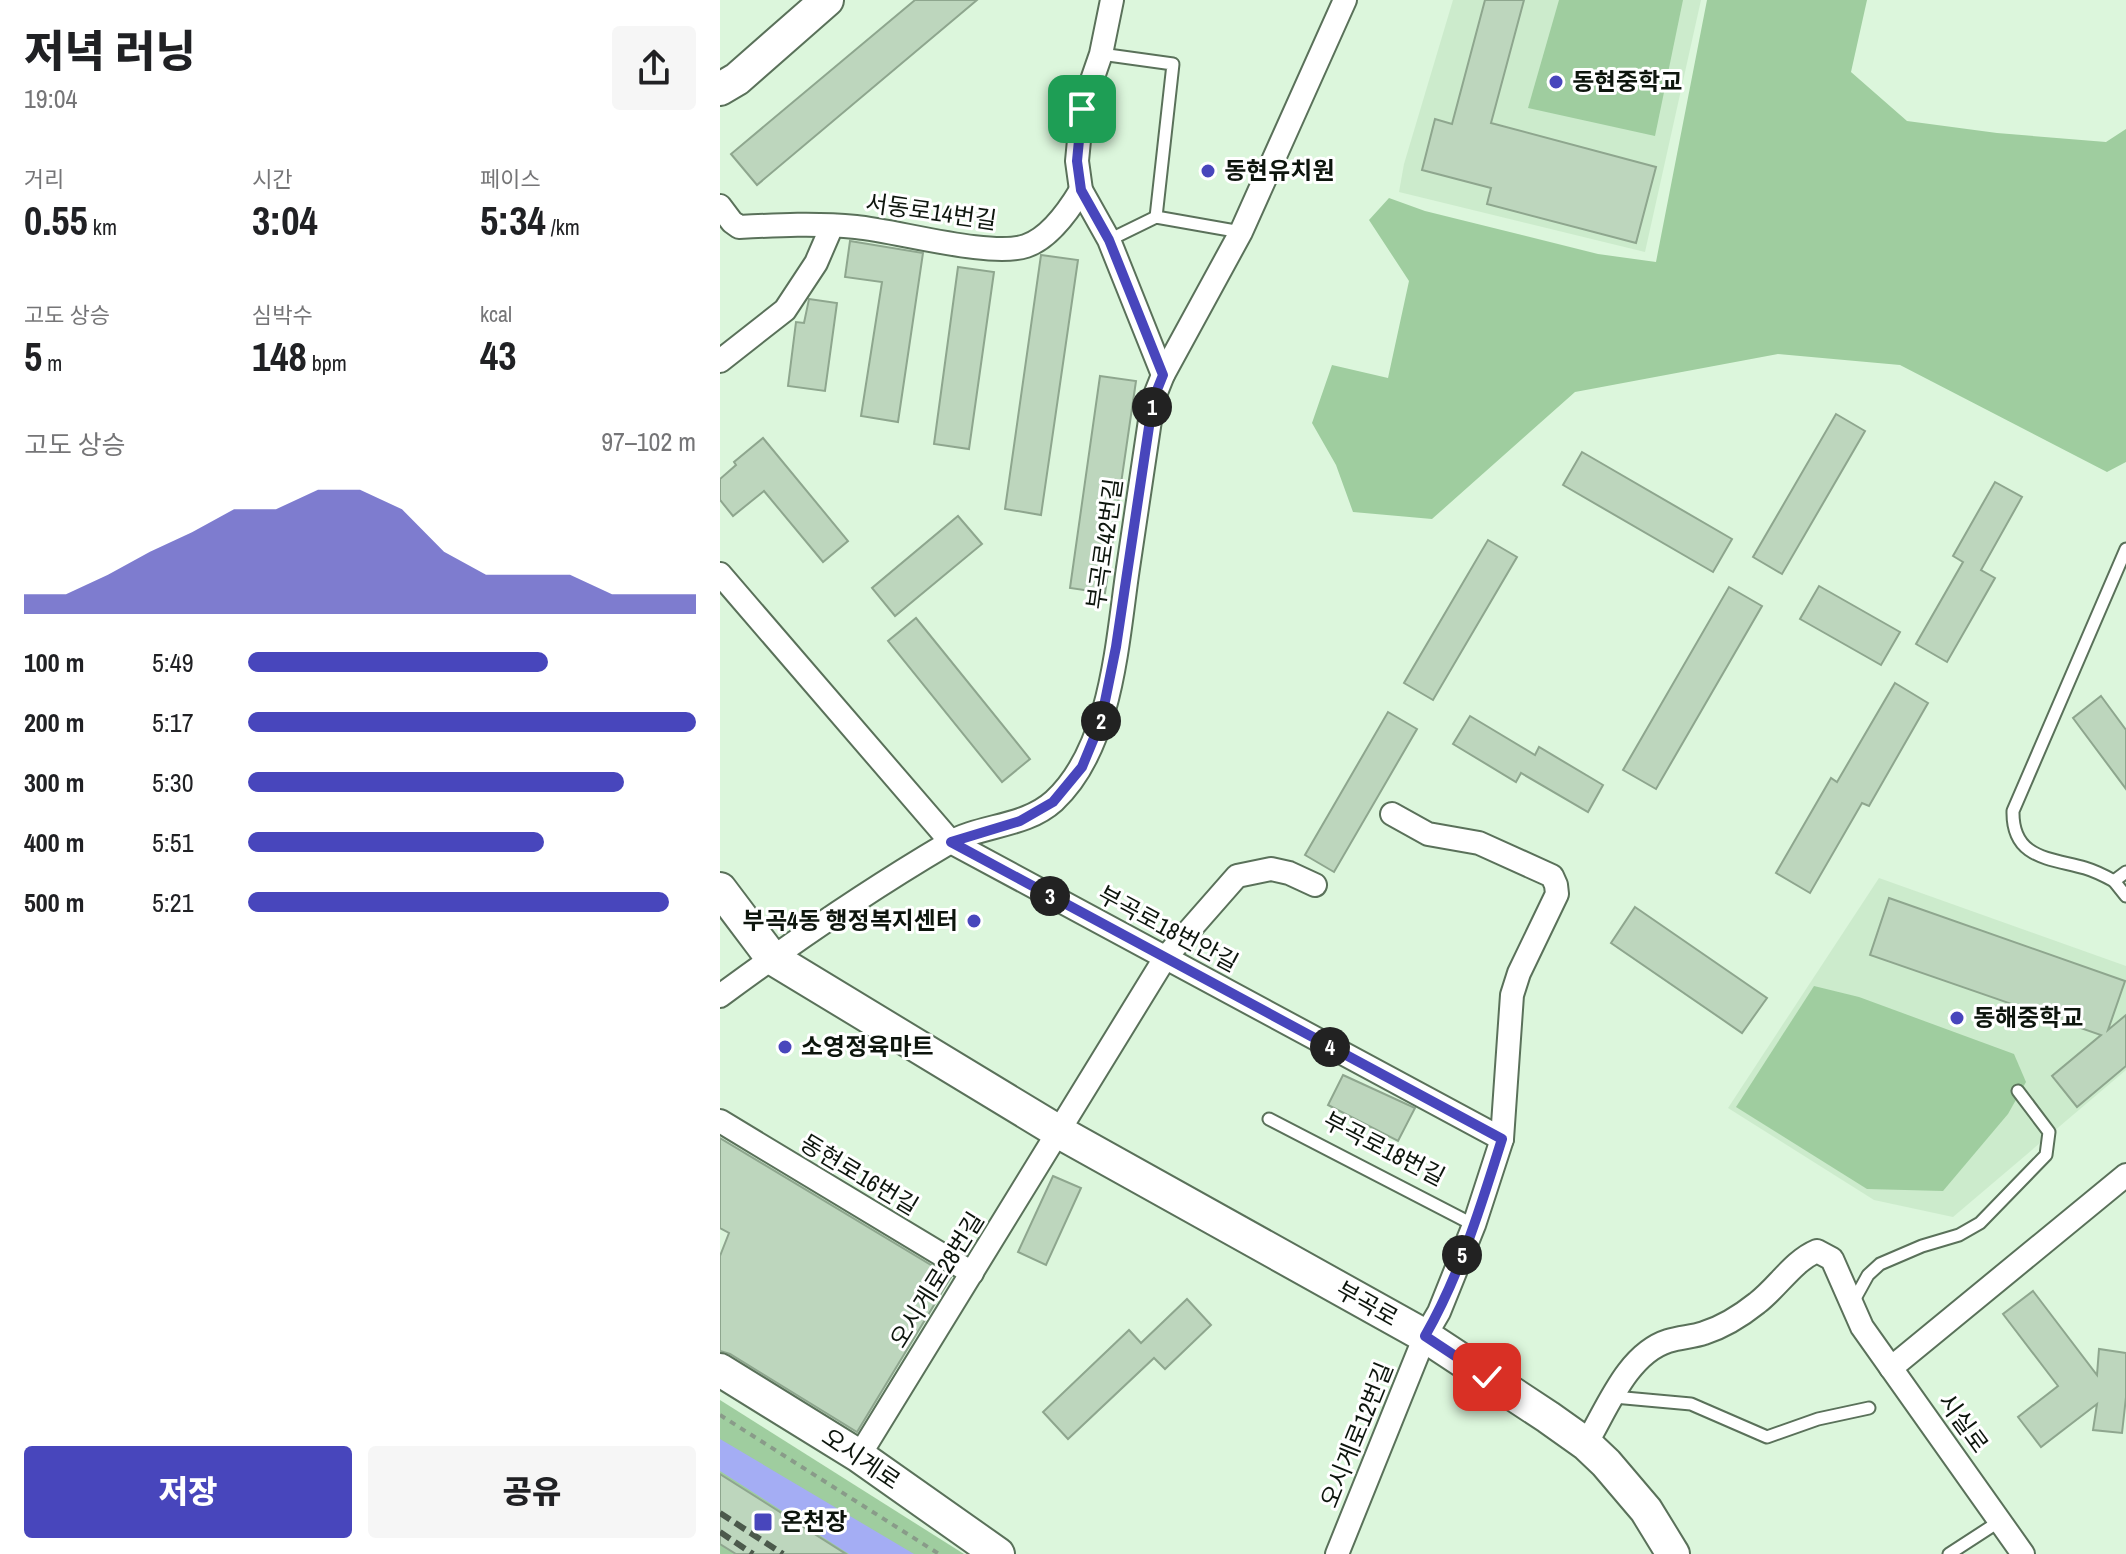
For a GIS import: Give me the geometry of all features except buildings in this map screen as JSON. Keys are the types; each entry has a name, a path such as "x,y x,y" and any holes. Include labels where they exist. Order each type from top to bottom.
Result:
{"main road":[{"path":"720,89 737,79 827,0"},
{"name":"부곡로","path":"720,889 772,958 1059,1132 1425,1336 1586,1444 1646,1510 1673,1554"},
{"name":"오시게로","path":"720,1370 859,1456 998,1554"}],"street":[{"path":"1112,0 1101,54 1082,109 1077,161 1081,190 1109,240 1163,375"},
{"name":"부곡로42번길","path":"720,996 772,958 951,842 1020,821 1053,802 1082,767 1101,721 1116,647 1153,400 1163,375 1241,232 1345,0"},
{"name":"서동로14번길","path":"720,361 785,310 816,263 832,226 857,227 1000,250 1028,246 1066,213 1081,190"},
{"path":"720,206 739,227 832,226"},
{"name":"부곡로18번안길","path":"720,574 951,842 1502,1139"},
{"path":"1392,814 1428,834 1479,843 1552,876 1556,885 1556,898 1519,973 1512,995 1502,1139 1474,1225 1439,1312 1425,1336"},
{"path":"1059,1132 1165,958 1237,876 1254,870 1271,869 1315,885"},
{"name":"동현로16번길","path":"720,1121 972,1273"},
{"name":"오시게로28번길","path":"859,1456 1059,1132"},
{"path":"1891,1368 2126,1175"},
{"name":"시실로","path":"1614,1397 1636,1361 1668,1341 1705,1333 1729,1322 1760,1301 1806,1256 1817,1251 1832,1259 1862,1327 2023,1554"},
{"name":"오시게로12번길","path":"1337,1554 1425,1336"},
{"path":"1586,1444 1614,1397"}],"lane":[{"path":"1101,54 1173,64 1156,217"},
{"path":"1109,240 1156,217 1241,232"},
{"path":"2126,549 2013,811 2014,828 2035,855 2086,868 2114,881 2126,896"},
{"path":"2114,881 2126,872"},
{"path":"1852,1304 1868,1275 1880,1264 1922,1246 1959,1235 1980,1223 2046,1155 2049,1132 2018,1091"},
{"name":"부곡로18번길","path":"1269,1119 1474,1225"},
{"path":"1614,1397 1691,1404 1767,1437 1818,1419 1869,1408"},
{"path":"1949,1554 2000,1521"}],"path":[{"path":"720,1415 939,1554"}],"shaded area":[{"name":"동현중학교","path":"1453,0 1701,0 1645,252 1399,192 1404,164"},
{"path":"1559,0 1683,0 1655,136 1528,108"},
{"path":"1707,0 1867,0 1851,72 1907,121 1997,133 2106,142 2126,129 2126,462 2107,472 1900,365 1778,354 1575,392 1432,519 1353,512 1336,465 1312,423 1332,365 1388,378 1409,281 1369,220 1389,198 1425,211 1598,254 1656,262"},
{"name":"동해중학교","path":"1879,878 2126,966 2126,1070 1953,1217 1874,1200 1728,1108"},
{"path":"1814,986 1859,997 2014,1054 2026,1082 2008,1114 1943,1191 1867,1189 1736,1107"},
{"path":"720,1400 964,1554 720,1554"}],"water":[{"path":"720,1439 914,1554 849,1554 720,1471"}],"railway":[{"path":"720,1513 783,1554"},
{"path":"720,1532 753,1554"}],"place":[{"name":"동현중학교","path":"1556,82"},
{"name":"동현유치원","path":"1208,171"},
{"name":"부곡4동 행정복지센터","path":"974,921"},
{"name":"동해중학교","path":"1957,1018"},
{"name":"소영정육마트","path":"785,1047"},
{"name":"온천장","path":"763,1522"}],"route":[{"path":"1082,109 1077,161 1081,190 1109,240 1163,375 1153,400 1116,647 1101,721 1082,767 1053,802 1020,821 951,842 1502,1139 1474,1225 1439,1312 1425,1336 1487,1377"}]}
